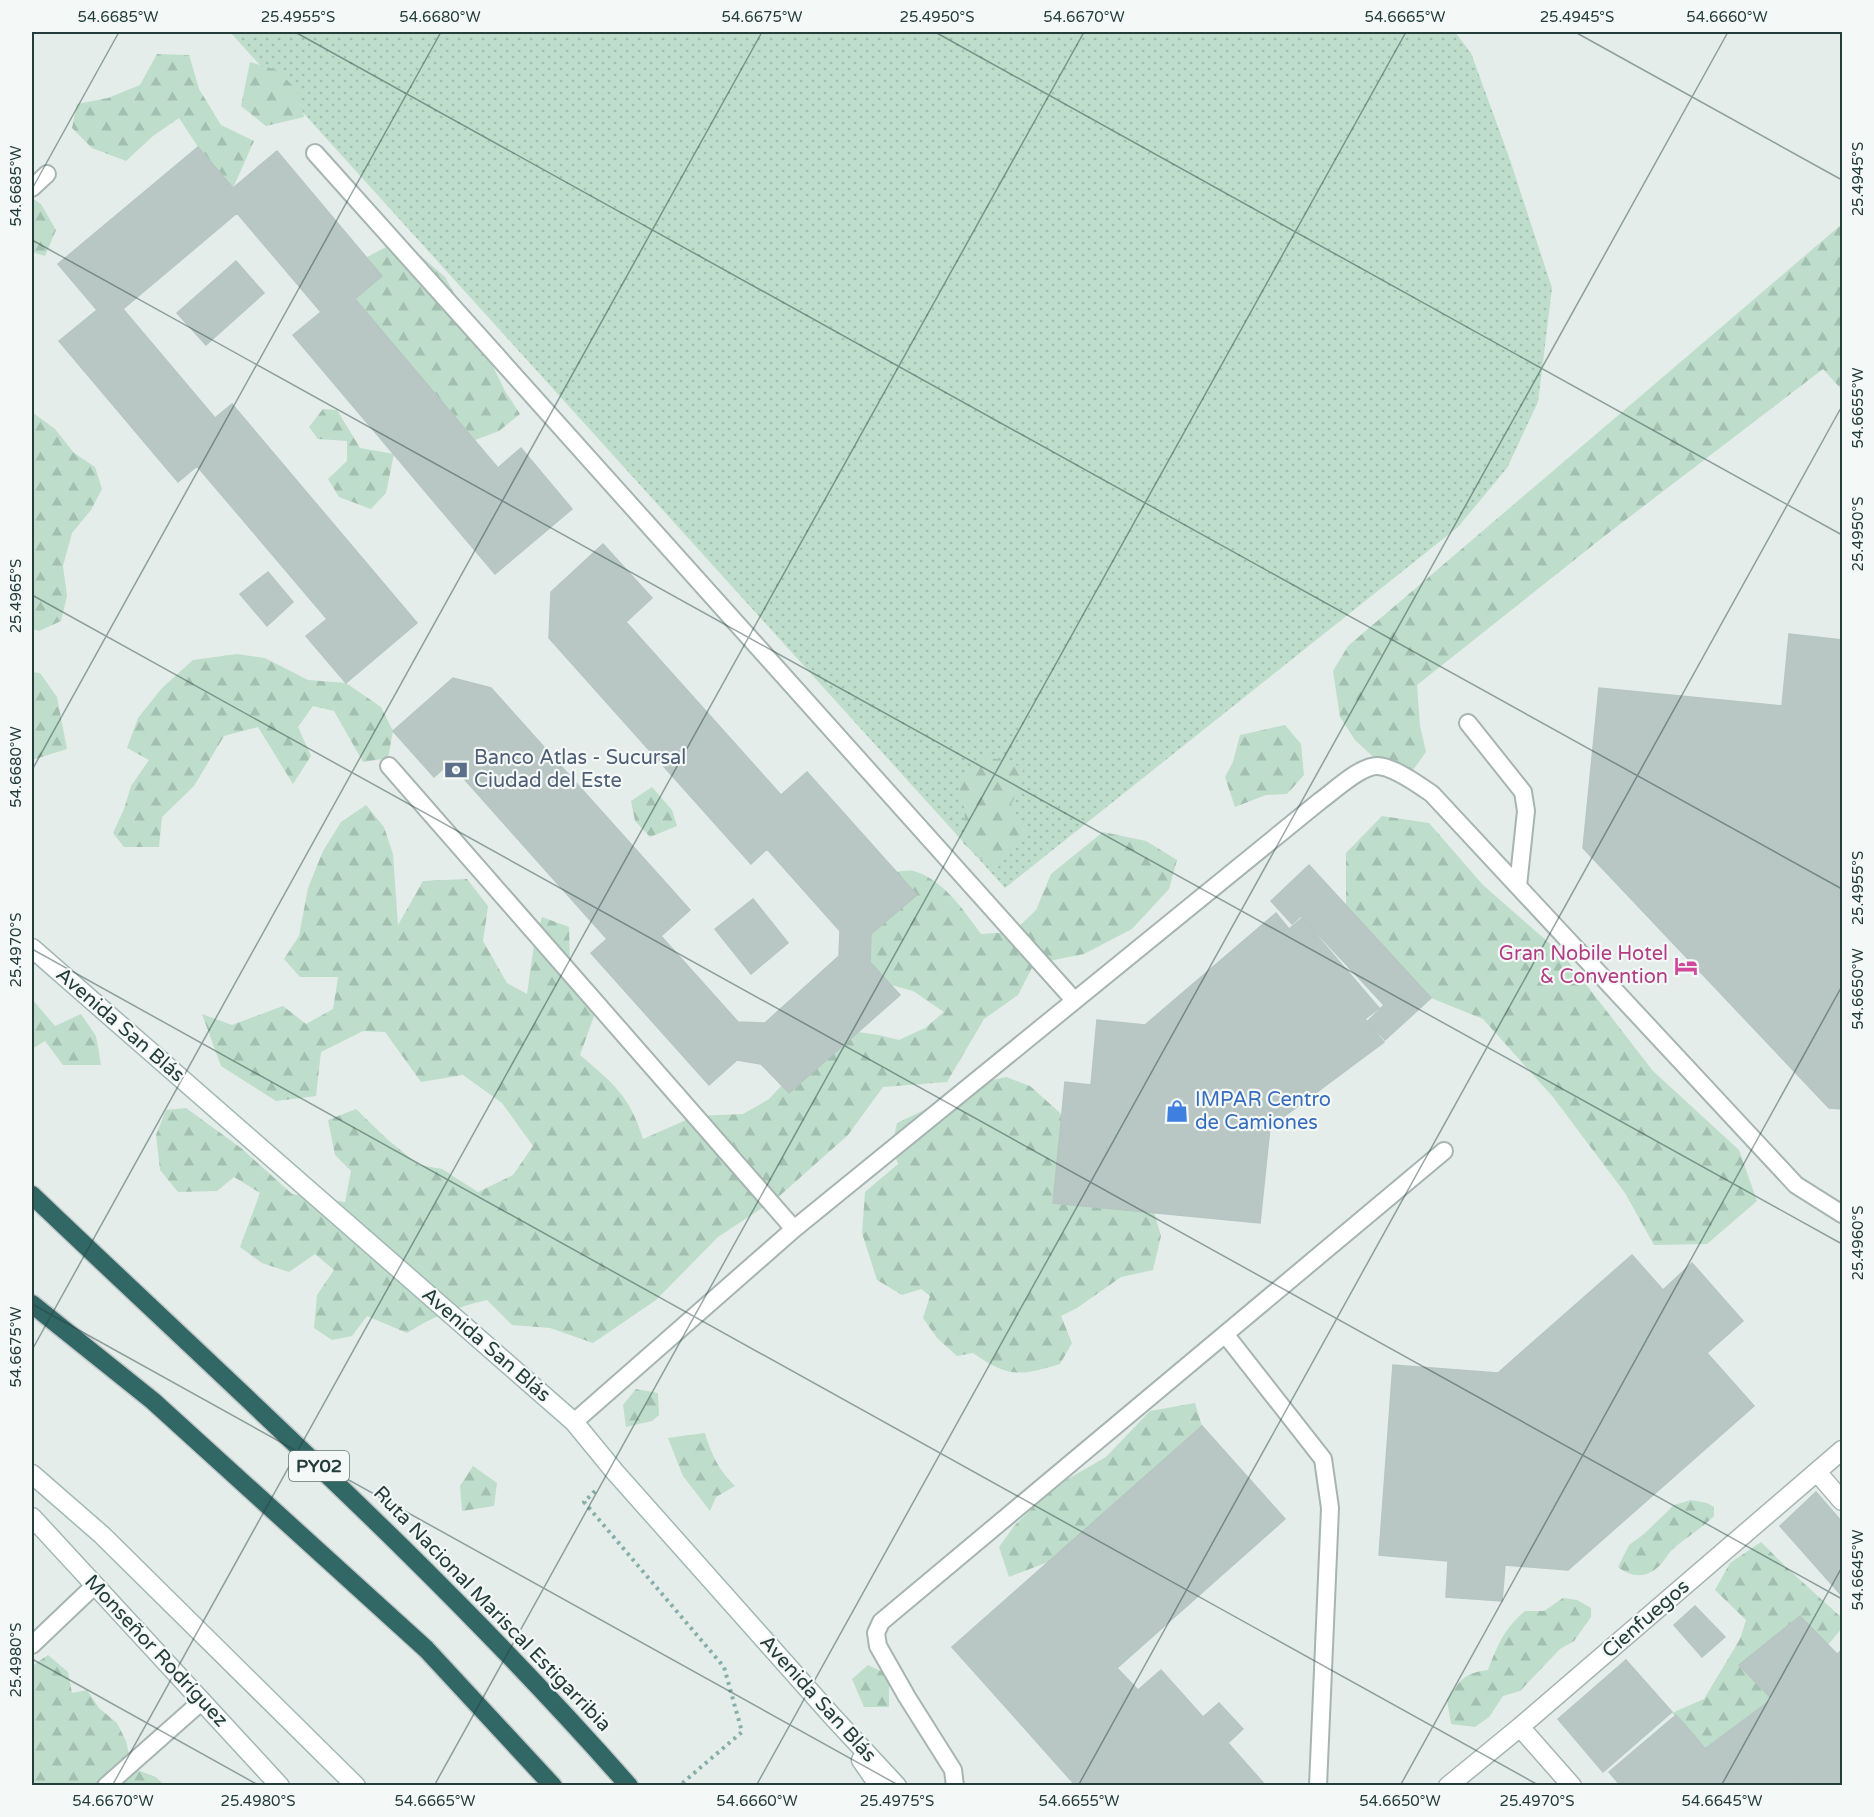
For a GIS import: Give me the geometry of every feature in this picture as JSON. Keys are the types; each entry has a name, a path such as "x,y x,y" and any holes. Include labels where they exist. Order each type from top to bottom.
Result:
{"highway":[{"name":"Ruta Nacional Mariscal Estigarribia","path":"32,1196 292,1441 450,1594 629,1785"},
{"path":"32,1304 153,1401 426,1650 553,1785"}],"street":[{"name":"Avenida San Blás","path":"32,948 574,1422 615,1472 832,1716 897,1785"},
{"name":"Cienfuegos","path":"1448,1785 1842,1450"},
{"path":"1817,1472 1842,1501"},
{"path":"32,1474 102,1535 356,1785"},
{"name":"Monseñor Rodríguez","path":"32,1517 280,1785"},
{"path":"832,1716 879,1785"},
{"path":"1520,1726 1572,1785"}],"lane":[{"path":"315,153 1074,1000"},
{"path":"32,188 47,174"},
{"path":"1468,723 1524,792 1526,811 1518,886"},
{"path":"389,766 794,1229"},
{"path":"574,1422 794,1229 1074,1000 1320,801 1360,771 1377,766 1403,775 1432,794 1796,1185 1842,1214"},
{"path":"955,1785 953,1770 878,1646 876,1633 881,1622 1444,1151"},
{"path":"1225,1334 1323,1460 1330,1508 1318,1785"},
{"path":"32,1645 95,1584"},
{"path":"106,1785 202,1701"}],"path":[{"path":"615,1472 584,1502 724,1667 742,1732 679,1785"}],"green space":[{"path":"230,32 1455,32 1471,53 1509,157 1552,288 1538,402 1507,468 1458,527 1005,888"},
{"path":"157,54 189,55 199,89 221,125 254,141 233,188 198,147 179,118 153,136 126,161 92,148 72,128 77,104 108,98 140,85"},
{"path":"250,62 277,70 298,91 304,117 266,126 241,106"},
{"path":"32,198 41,204 56,230 45,256 32,252"},
{"path":"1842,224 1842,390 1823,369 1602,538 1417,685 1420,726 1426,752 1413,770 1381,764 1355,740 1340,717 1333,671 1348,646"},
{"path":"394,243 421,256 445,277 505,391 520,414 499,431 475,440 355,299 382,276 367,257"},
{"path":"323,409 337,410 360,448 394,454 386,493 371,509 339,497 328,479 347,461 347,441 318,439 309,427"},
{"path":"32,412 55,429 74,453 95,467 102,489 91,510 72,533 63,566 67,596 61,621 39,631 32,629"},
{"path":"237,654 265,658 308,680 346,683 381,707 393,731 388,758 363,762 334,711 313,706 298,727 311,756 293,784 258,727 224,736 194,786 162,817 159,847 124,847 113,833 131,786 149,760 127,748 138,718 162,688 193,660"},
{"path":"32,672 40,673 57,697 67,749 32,760"},
{"path":"1285,725 1301,744 1304,775 1287,794 1266,795 1235,807 1225,777 1233,762 1240,735"},
{"path":"985,757 1008,761 1023,769 1020,787 1011,804 1028,836 995,870 963,843 965,811 960,789 966,771"},
{"path":"652,787 672,810 677,826 650,837 635,821 631,801"},
{"path":"366,805 384,827 393,854 398,925 423,881 467,879 488,906 483,941 507,983 527,994 534,945 542,917 569,927 570,966 597,1008 580,1055 619,1091 638,1124 643,1139 695,1116 743,1114 769,1099 798,1068 829,1028 899,1040 925,1028 944,1012 913,991 852,974 873,877 910,871 925,875 952,897 981,934 1013,932 1036,910 1051,874 1103,832 1146,841 1177,860 1169,889 1132,929 1084,954 1034,964 1018,995 984,1019 947,1082 883,1087 848,1135 776,1199 718,1237 656,1300 593,1343 550,1328 512,1325 487,1300 445,1313 407,1333 367,1316 352,1336 332,1340 314,1328 317,1295 334,1270 315,1254 289,1272 262,1263 240,1247 260,1193 234,1177 217,1191 178,1192 160,1170 156,1135 166,1110 186,1108 241,1148 292,1194 345,1202 351,1171 335,1155 328,1120 356,1109 388,1140 419,1165 442,1169 478,1192 513,1175 533,1146 502,1103 463,1075 421,1082 385,1032 363,1031 321,1052 316,1096 276,1101 221,1066 202,1014 232,1025 283,1006 306,1024 333,1009 338,977 300,977 284,959 299,936 308,888 323,851 341,822"},
{"path":"1382,816 1429,823 1483,885 1564,956 1653,1071 1739,1150 1757,1201 1707,1244 1654,1245 1625,1193 1553,1097 1483,1019 1431,998 1346,905 1346,853"},
{"path":"32,999 55,1026 81,1014 96,1036 101,1065 63,1065 45,1041 32,1049"},
{"path":"1006,1077 1030,1086 1059,1112 1083,1142 1151,1202 1161,1236 1153,1270 1121,1277 1077,1308 1061,1316 1072,1343 1060,1364 1024,1372 1006,1371 973,1353 957,1356 937,1338 923,1318 930,1296 921,1289 902,1295 877,1280 862,1233 865,1192 898,1164 892,1146 897,1123 983,1082"},
{"path":"636,1389 658,1393 659,1415 652,1421 626,1427 623,1405"},
{"path":"1195,1403 1202,1426 1048,1562 1009,1577 999,1547 1015,1525 1052,1488 1106,1457 1150,1411"},
{"path":"705,1433 716,1462 735,1486 716,1497 710,1511 683,1476 668,1438"},
{"path":"473,1466 497,1483 494,1506 462,1511 460,1486"},
{"path":"1691,1500 1714,1507 1714,1516 1672,1550 1652,1572 1635,1575 1618,1567 1629,1545 1674,1505"},
{"path":"1761,1542 1842,1618 1842,1628 1828,1645 1800,1616 1739,1665 1772,1699 1705,1749 1672,1713 1704,1699 1740,1639 1746,1620 1715,1590 1730,1563"},
{"path":"1563,1598 1577,1600 1591,1608 1591,1617 1574,1641 1560,1649 1520,1691 1503,1696 1489,1717 1475,1727 1451,1724 1447,1700 1459,1683 1473,1673 1488,1670 1502,1637 1525,1611 1544,1611"},
{"path":"48,1655 68,1672 72,1693 87,1690 99,1708 117,1723 126,1741 132,1768 156,1777 164,1785 32,1785 32,1666"},
{"path":"868,1665 889,1675 889,1707 864,1707 852,1679"}],"building":[{"path":"198,147 233,188 277,151 382,276 355,299 498,468 521,448 572,509 495,574 293,335 321,312 237,213 123,309 215,418 232,404 417,623 346,683 306,636 327,619 197,466 178,482 59,341 97,310 58,264"},
{"path":"236,261 264,293 206,345 177,313"},
{"path":"603,544 652,598 626,622 781,795 807,772 917,895 871,934 870,962 900,995 789,1093 761,1064 737,1060 709,1085 591,953 607,939 450,763 434,777 393,731 453,678 491,688 690,910 661,936 738,1022 765,1023 839,956 840,931 767,849 751,864 549,638 551,592"},
{"path":"268,572 293,602 267,626 240,594"},
{"path":"1789,634 1842,640 1842,1109 1829,1108 1583,848 1599,688 1782,706"},
{"path":"1309,865 1431,998 1385,1040 1368,1021 1384,1005 1301,916 1292,924 1271,901"},
{"path":"753,899 788,943 751,974 715,929"},
{"path":"1276,913 1289,929 1302,918 1379,1008 1365,1019 1384,1042 1270,1127 1260,1223 1053,1203 1065,1082 1091,1085 1097,1020 1145,1025"},
{"path":"1632,1255 1663,1290 1692,1263 1743,1321 1707,1353 1754,1406 1568,1570 1505,1565 1502,1601 1446,1597 1448,1561 1379,1555 1393,1365 1498,1373"},
{"path":"1202,1426 1285,1519 1117,1668 1138,1690 1161,1670 1203,1717 1219,1703 1243,1729 1228,1743 1266,1786 1076,1786 952,1647"},
{"path":"1816,1492 1842,1522 1842,1596 1780,1526"},
{"path":"1695,1606 1725,1637 1702,1657 1674,1625"},
{"path":"1800,1616 1837,1654 1842,1650 1842,1786 1802,1786 1799,1782 1796,1786 1736,1786 1705,1749 1772,1699 1739,1665"},
{"path":"1626,1660 1672,1712 1603,1772 1558,1719"},
{"path":"1676,1715 1736,1786 1621,1786 1609,1772"}],"place":[{"name":"Banco Atlas - Sucursal Ciudad del Este","path":"456,770"},
{"name":"Gran Nobile Hotel & Convention","path":"1686,966"},
{"name":"IMPAR Centro de Camiones","path":"1177,1111"}]}
